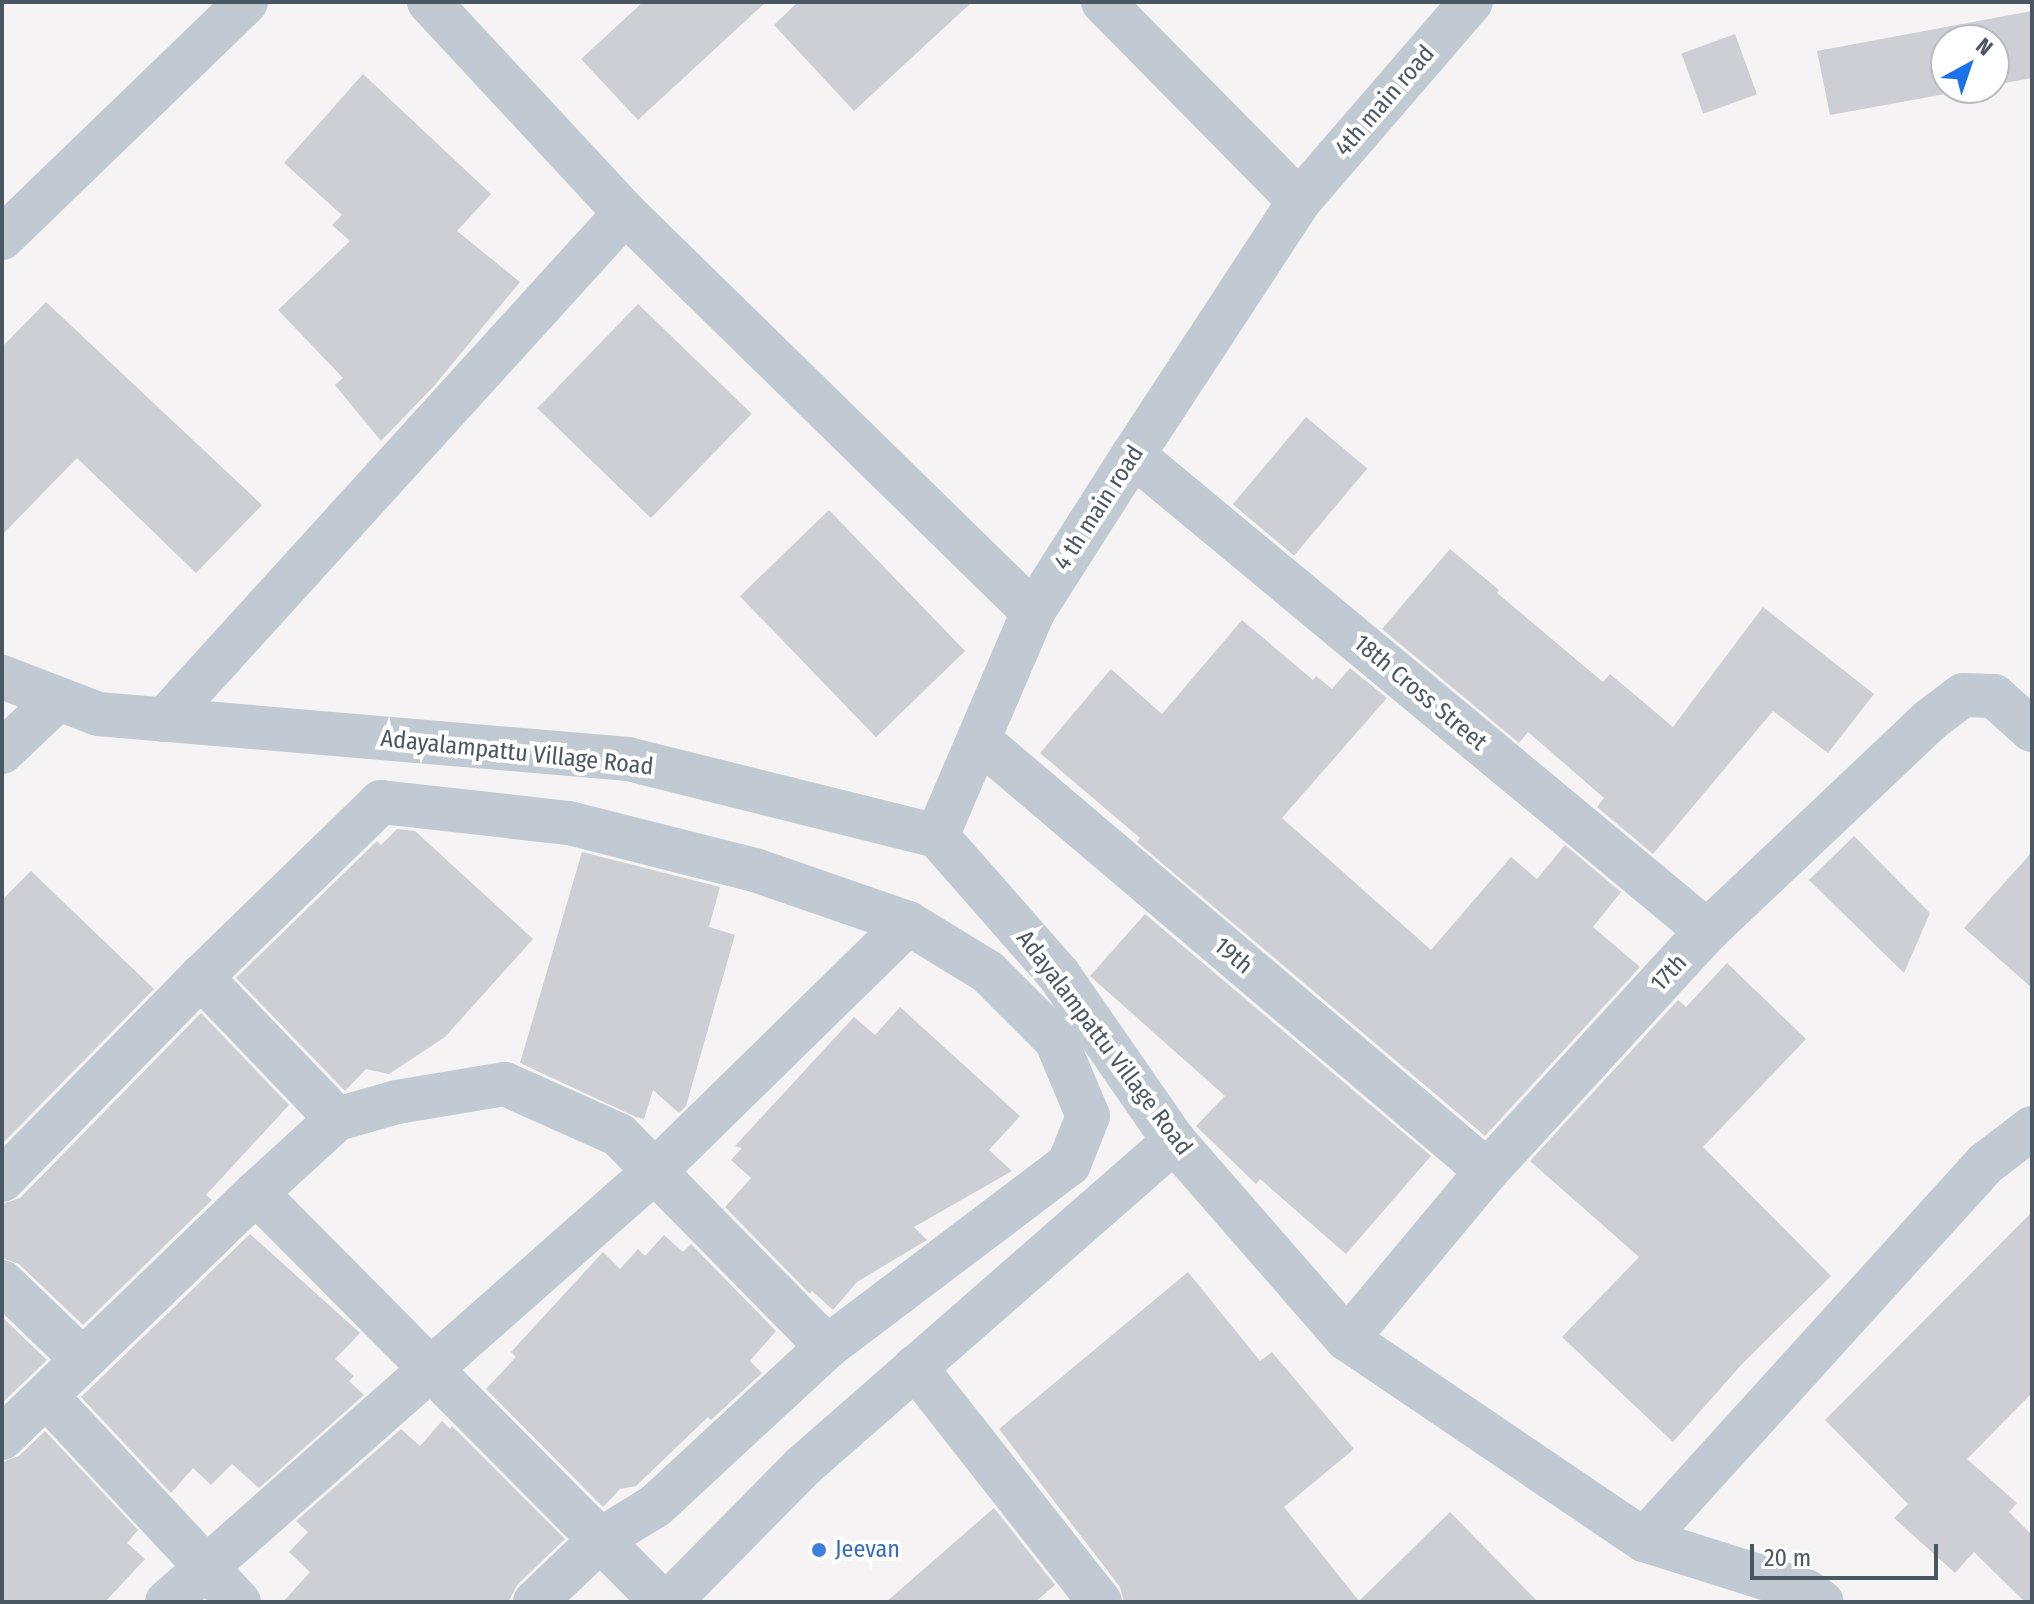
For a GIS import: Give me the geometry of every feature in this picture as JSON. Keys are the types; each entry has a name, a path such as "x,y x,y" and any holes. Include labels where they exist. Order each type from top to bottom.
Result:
{"street":[{"path":"5,231 246,2"},
{"path":"429,2 625,213 1033,612"},
{"path":"1103,2 1299,201"},
{"name":"4th main road","path":"1299,201 1471,2"},
{"name":"4 th main road","path":"937,836 1033,612 1299,201"},
{"path":"164,720 625,213"},
{"name":"18th Cross Street","path":"1133,455 1707,931"},
{"name":"Adayalampattu Village Road","path":"2,677 98,714 628,759 937,836 1059,975 1174,1141 1347,1339 1644,1540 1806,1591 1822,1602"},
{"name":"17th","path":"1347,1339 1487,1171 1707,931 1930,720 1963,695 1994,696 2032,730"},
{"path":"2,752 58,699"},
{"name":"19th","path":"979,740 1487,1171"},
{"path":"2,1180 201,977 381,802 569,823 755,870 908,923 988,972 1056,1040 1088,1116 1069,1164 827,1347 655,1506 600,1540 535,1602"},
{"path":"167,1602 656,1170 908,923"},
{"path":"201,977 337,1119"},
{"path":"2,1438 337,1119 397,1102 505,1084 619,1135 827,1347"},
{"path":"1644,1540 1985,1164 2032,1128"},
{"path":"669,1602 802,1467 1174,1141"},
{"path":"256,1193 662,1602"},
{"path":"2,1282 82,1359"},
{"path":"915,1367 1100,1602"},
{"path":"47,1397 239,1602"}],"building":[{"path":"643,2 766,2 638,120 581,59"},
{"path":"798,2 972,2 854,111 774,25"},
{"path":"2032,11 2032,78 2010,82 2010,24 1962,24"},
{"path":"1930,30 1930,97 1830,115 1817,51"},
{"path":"1735,34 1757,94 1703,114 1681,53"},
{"path":"363,74 491,194 457,231 520,282 434,386 381,441 335,385 343,378 278,310 350,241 332,225 342,215 284,163"},
{"path":"46,302 262,505 196,573 77,458 2,535 2,347"},
{"path":"638,304 752,414 651,518 537,408"},
{"path":"1306,417 1367,468 1294,556 1233,504"},
{"path":"829,510 965,651 876,737 740,596"},
{"path":"1450,549 1603,682 1610,674 1673,727 1763,607 1874,694 1828,753 1773,711 1653,854 1597,807 1604,798 1528,732 1519,743 1382,629"},
{"path":"1242,620 1313,680 1316,676 1332,689 1350,668 1387,698 1282,818 1431,950 1511,857 1537,879 1565,845 1621,892 1593,927 1640,967 1485,1136 1137,842 1140,838 1040,753 1111,669 1162,714"},
{"path":"397,829 415,831 533,939 445,1037 389,1074 366,1069 345,1091 236,978 377,841 381,845"},
{"path":"1854,836 1930,913 1904,973 1809,880"},
{"path":"582,852 720,887 709,927 735,935 686,1106 679,1113 653,1090 644,1119 636,1117 520,1063"},
{"path":"2032,852 2032,988 1964,928"},
{"path":"31,871 154,989 2,1144 2,900"},
{"path":"1145,914 1431,1156 1346,1254 1260,1179 1256,1184 1196,1126 1225,1096 1090,976"},
{"path":"1727,963 1806,1039 1703,1147 1831,1276 1742,1364 1673,1442 1562,1337 1639,1257 1530,1161 1678,1000 1686,1007"},
{"path":"900,1007 1020,1116 989,1150 1012,1171 914,1227 927,1240 857,1282 833,1310 812,1291 810,1294 725,1207 751,1178 731,1160 742,1148 735,1146 854,1017 875,1035"},
{"path":"201,1013 289,1105 206,1195 212,1200 83,1325 19,1264 2,1258 2,1204 20,1198"},
{"path":"2032,1212 2032,1393 1967,1459 2017,1503 2009,1512 2032,1535 2032,1602 2025,1602 1974,1552 1955,1573 1894,1518 1908,1504 1825,1420"},
{"path":"250,1234 360,1333 335,1359 354,1376 349,1381 364,1395 259,1488 232,1464 211,1485 193,1468 171,1493 81,1397"},
{"path":"664,1235 683,1252 691,1244 776,1331 750,1361 762,1373 711,1420 708,1417 636,1486 620,1489 603,1507 486,1389 516,1357 511,1352 603,1252 620,1269 638,1249 645,1256"},
{"path":"1188,1272 1260,1361 1272,1352 1354,1449 1284,1507 1359,1601 1450,1512 1538,1602 1124,1602 1120,1587 999,1429"},
{"path":"2,1317 47,1360 2,1403"},
{"path":"442,1421 450,1429 452,1426 565,1539 518,1584 508,1602 283,1602 310,1572 289,1552 308,1532 296,1521 401,1429 420,1446"},
{"path":"45,1431 138,1530 127,1543 145,1559 105,1602 2,1602 2,1462 19,1456"},
{"path":"994,1508 1055,1585 1035,1602 886,1602"}],"place":[{"name":"Jeevan","path":"819,1550"}]}
